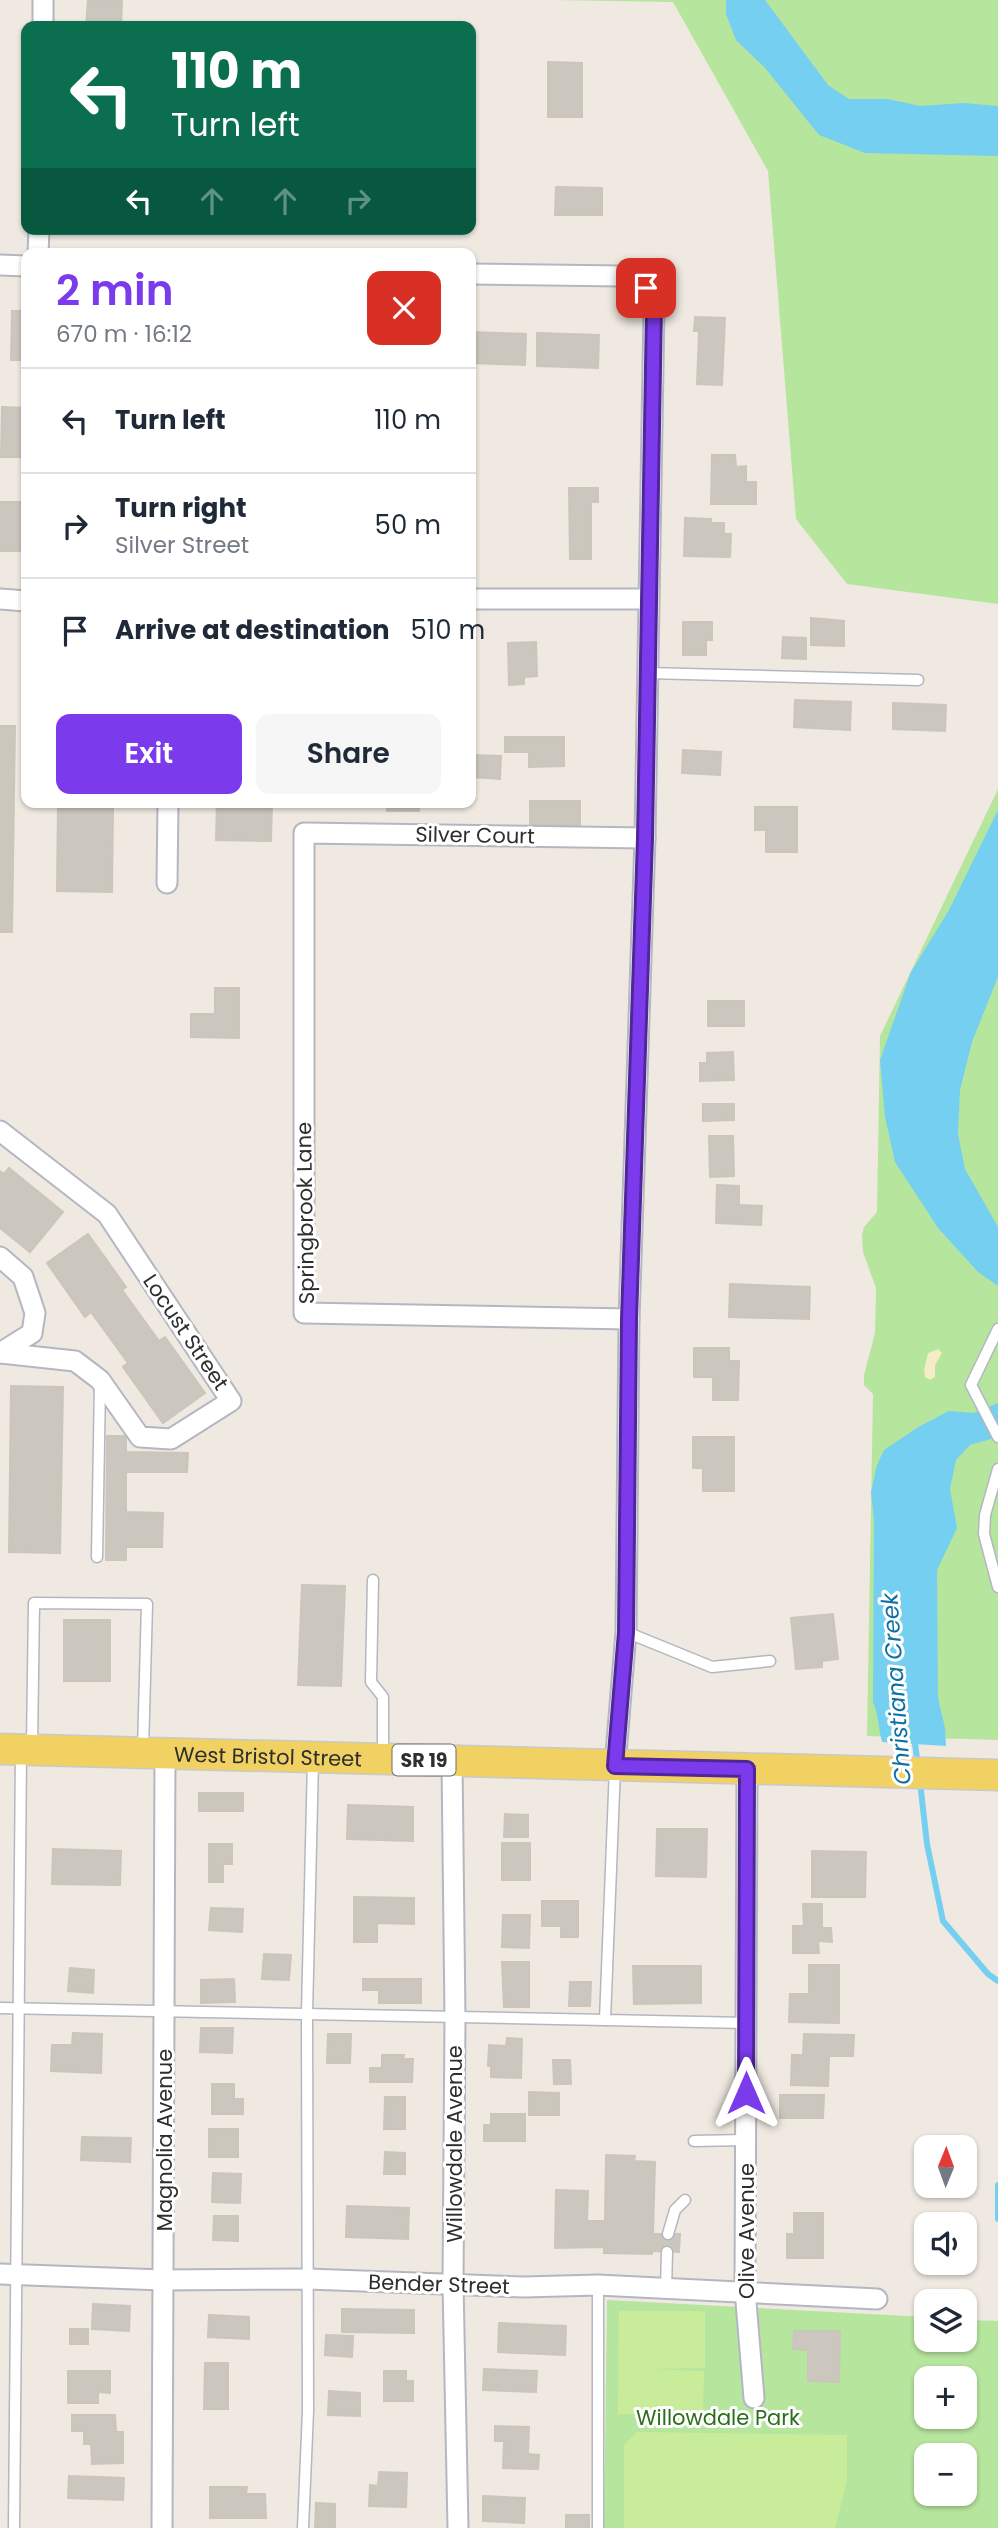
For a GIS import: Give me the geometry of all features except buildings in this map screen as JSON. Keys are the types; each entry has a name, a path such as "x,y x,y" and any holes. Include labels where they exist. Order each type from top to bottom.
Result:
{"main road":[{"name":"West Bristol Street","path":"18,1749 994,1775"}],"street":[{"path":"43,0 43,21"},
{"path":"0,265 21,266"},
{"path":"476,274 622,276 646,288 654,309 645,838 629,1319 626,1632 615,1766"},
{"path":"476,598 648,599"},
{"path":"0,599 21,601"},
{"path":"167,808 167,883"},
{"name":"Silver Court","path":"304,832 645,838"},
{"name":"Springbrook Lane","path":"304,832 304,1313 629,1319"},
{"name":"Locust Street","path":"0,1130 107,1214 231,1401 171,1439 140,1437 100,1380 75,1361 0,1353 32,1333 35,1313 23,1277 0,1257"},
{"name":"Magnolia Avenue","path":"154,1752 164,2011 162,2528"},
{"name":"Willowdale Avenue","path":"452,1761 455,2018 453,2283 458,2528"},
{"name":"Olive Avenue","path":"747,1769 745,2290 754,2398"},
{"name":"Bender Street","path":"9,2274 163,2280 308,2279 524,2287 598,2284 666,2290 745,2290 877,2299"}],"lane":[{"path":"647,673 918,680"},
{"path":"998,1329 971,1385 998,1437"},
{"path":"97,1557 100,1380"},
{"path":"998,1469 985,1515 984,1534 998,1587"},
{"path":"373,1580 371,1682 383,1697 383,1759"},
{"path":"14,2528 9,2274 18,2008 18,1749 34,1603 146,1604 154,1752"},
{"path":"626,1632 712,1667 770,1661"},
{"path":"303,2528 308,2411 307,2014 314,1756"},
{"path":"605,2020 615,1766"},
{"path":"0,2007 746,2023"},
{"path":"694,2141 746,2140"},
{"path":"668,2234 675,2210 685,2200"},
{"path":"666,2290 667,2252"},
{"path":"598,2284 598,2528"}],"green space":[{"path":"553,0 998,0 998,604 847,584 796,519 768,171 673,2"},
{"path":"998,789 998,1740 867,1736 873,1394 864,1385 864,1375 875,1333 876,1288 863,1252 862,1235 864,1227 877,1212 880,1036"},
{"name":"Willowdale Park","path":"607,2300 914,2316 914,2352 977,2352 977,2320 998,2321 998,2528 604,2528"},
{"path":"619,2311 705,2311 705,2368 647,2369 704,2371 703,2416 618,2414"},
{"path":"637,2432 847,2435 847,2481 835,2528 624,2528 624,2445"}],"sand":[{"path":"938,1349 942,1353 935,1365 935,1377 930,1380 925,1377 924,1370 928,1353"}],"water":[{"path":"726,0 765,0 828,85 849,99 888,99 920,106 964,103 998,106 998,156 865,153 819,135 765,68 736,40 726,14"},
{"path":"998,810 998,977 972,1042 960,1090 958,1134 965,1169 998,1227 998,1286 978,1272 938,1228 895,1162 885,1117 880,1060 911,972 949,910"},
{"path":"998,1403 998,1437 970,1445 956,1460 950,1489 957,1528 937,1570 938,1698 946,1746 882,1742 873,1702 874,1521 871,1492 877,1465 884,1450 949,1411 974,1413"}],"waterway":[{"name":"Christiana Creek","path":"914,1737 918,1765"},
{"name":"Christiana Creek","path":"920,1782 927,1844 943,1921 988,1974 998,1981"},
{"name":"Christiana Creek","path":"998,2185 998,2219"}],"route":[{"path":"646,288 654,309 645,838 629,1319 626,1632 615,1766 747,1769 746,2093"}]}
